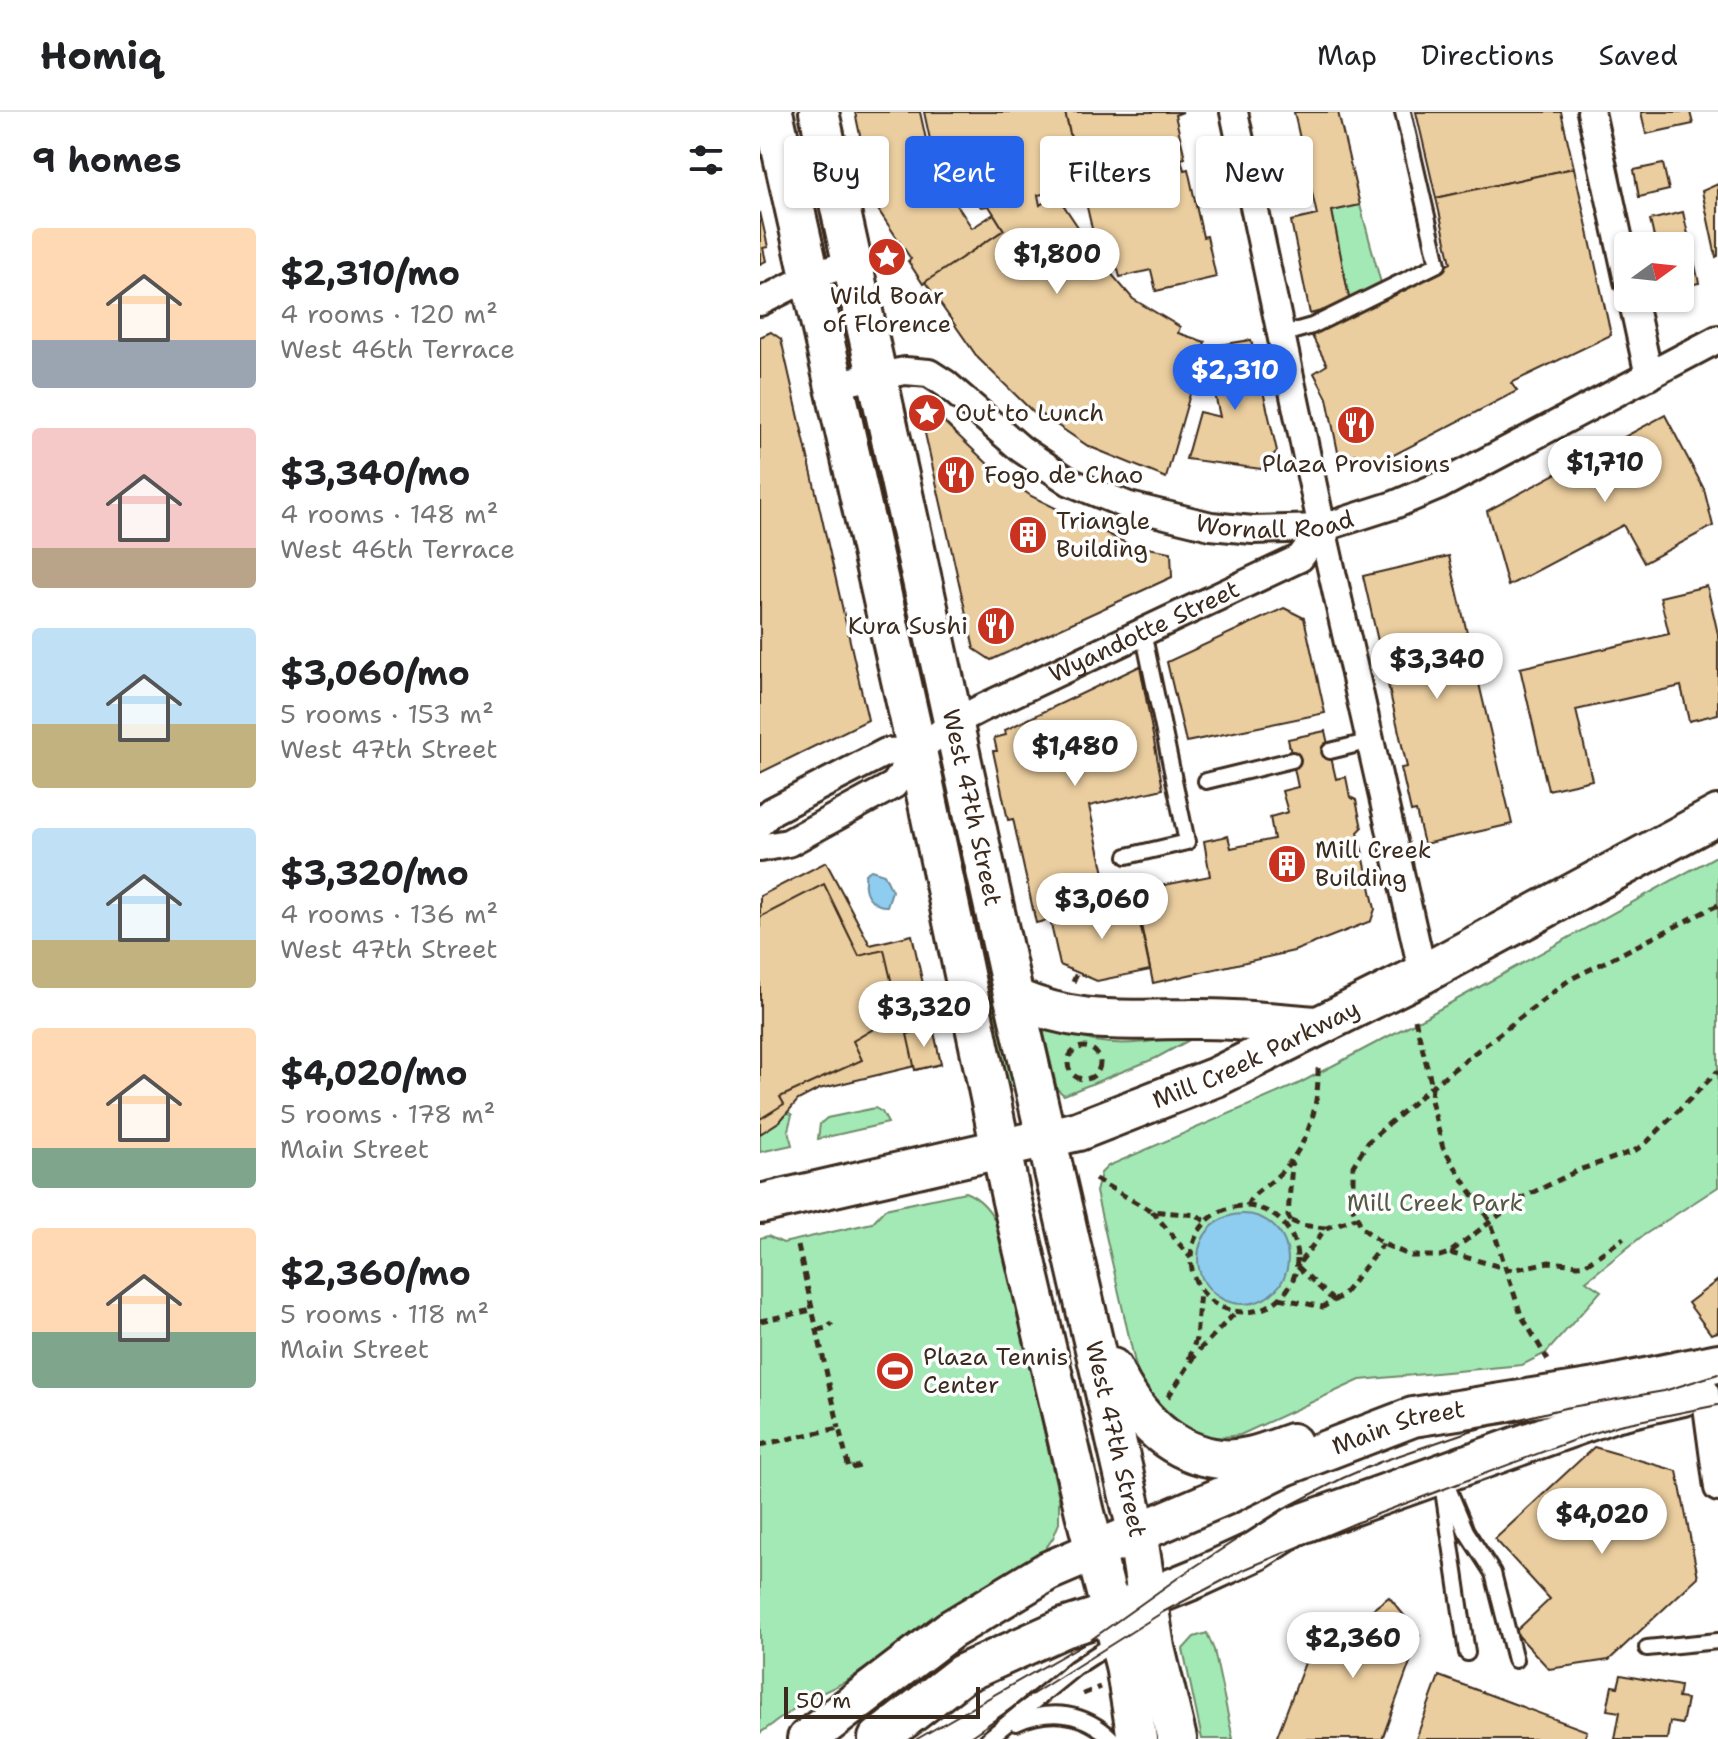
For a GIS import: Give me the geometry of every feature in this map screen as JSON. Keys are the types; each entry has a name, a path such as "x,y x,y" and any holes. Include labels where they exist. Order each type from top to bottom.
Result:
{"main road":[{"name":"West 47th Street","path":"773,112 917,751 1000,1149 1095,1549 1133,1621"},
{"name":"West 47th Street","path":"819,112 1014,998 1137,1531 1133,1621"},
{"name":"Mill Creek Parkway","path":"760,1204 1078,1131 1216,1077 1423,974 1718,815"},
{"path":"1014,998 1046,1011 1082,1019 1191,1019 1321,1026"},
{"path":"1087,1315 1136,1412 1158,1432 1188,1452 1222,1460 1254,1456 1367,1418 1413,1417"},
{"path":"878,1739 962,1674 1064,1628 1133,1621 1197,1578 1256,1551 1295,1526 1614,1412 1714,1380"},
{"name":"Main Street","path":"807,1739 950,1630 1048,1571 1226,1495 1285,1466 1413,1417 1596,1388 1714,1380"},
{"path":"1133,1621 1137,1739"},
{"path":"1133,1621 1155,1648 1177,1739"}],"street":[{"path":"1234,112 1322,528 1423,974"},
{"path":"1591,112 1617,232"},
{"path":"760,302 811,276 851,263"},
{"path":"1635,312 1649,376"},
{"name":"Wornall Road","path":"835,384 905,371 929,373 1021,449 1070,482 1129,506 1211,526 1253,530 1322,528 1394,505 1439,486 1718,339"},
{"name":"Wyandotte Street","path":"760,848 788,843 894,785 917,751 953,723 1300,558 1322,528"},
{"path":"760,823 772,811 886,752 917,751"},
{"path":"1714,1380 1718,1488"}],"lane":[{"path":"1280,335 1312,326 1438,264 1403,112"},
{"path":"1127,856 1187,842 1143,632"},
{"path":"1330,751 1371,741"},
{"path":"1206,781 1292,760"},
{"path":"1441,1473 1467,1653"},
{"path":"1441,1473 1466,1531 1493,1573 1515,1660"},
{"path":"988,1739 1133,1621"},
{"path":"1647,1648 1718,1641"},
{"path":"1001,1730 1041,1715 1071,1714 1090,1722 1112,1739"}],"path":[{"path":"1718,905 1569,980 1432,1086 1368,1142 1353,1166 1351,1191 1356,1218 1362,1228 1383,1244 1411,1256 1449,1253 1522,1198 1579,1170 1634,1151 1645,1144 1718,1071"},
{"path":"1073,982 1077,973"},
{"path":"1415,1019 1432,1086 1431,1100 1443,1148 1491,1223 1521,1315 1548,1360"},
{"path":"1086,1047 1098,1054 1100,1065 1093,1076 1082,1079 1070,1072 1067,1059 1075,1049 1086,1047"},
{"path":"1318,1067 1319,1095 1313,1119 1292,1162 1288,1216 1291,1221 1301,1225 1326,1228 1356,1218"},
{"path":"1247,1206 1251,1197 1292,1162"},
{"path":"1095,1179 1151,1211 1191,1258"},
{"path":"1326,1228 1297,1266 1279,1298 1261,1309 1237,1311 1223,1307 1201,1289 1193,1274 1191,1258 1197,1234 1206,1222 1225,1209 1247,1206 1265,1210 1284,1226 1293,1240 1297,1266 1334,1301"},
{"path":"1151,1211 1197,1215 1206,1222"},
{"path":"1284,1226 1291,1221"},
{"path":"1449,1253 1512,1270 1549,1262 1586,1264 1624,1238"},
{"path":"1279,1298 1323,1307 1342,1296 1383,1244"},
{"path":"798,1246 849,1469 863,1465"},
{"path":"1183,1372 1196,1339 1201,1289"},
{"path":"760,1321 812,1310"},
{"path":"1160,1409 1183,1372 1237,1311"},
{"path":"817,1330 828,1328 832,1323"},
{"path":"760,1445 839,1428"}],"green space":[{"path":"1360,205 1382,287 1350,303 1332,211"},
{"name":"Mill Creek Park","path":"1718,855 1718,1187 1641,1237 1586,1281 1601,1291 1546,1353 1522,1365 1360,1380 1240,1435 1215,1438 1167,1422 1143,1389 1135,1363 1096,1192 1101,1173 1108,1166 1298,1084"},
{"path":"977,908 1015,1085 1009,1086 970,910"},
{"path":"1045,1028 1106,1043 1142,1042 1189,1035 1193,1038 1156,1058 1064,1095 1057,1089"},
{"path":"875,1108 882,1112 888,1123 818,1139 820,1124 827,1118"},
{"path":"788,1112 792,1115 788,1130 792,1145 760,1152 760,1134"},
{"name":"Plaza Tennis Center","path":"965,1192 985,1206 998,1226 1059,1498 1059,1523 1043,1552 845,1682 805,1701 760,1733 760,1238 768,1236 783,1243 872,1223 885,1209"},
{"path":"1207,1633 1214,1650 1233,1739 1202,1739 1183,1649 1194,1637"}],"water":[{"path":"871,870 884,874 892,891 887,906 876,903 867,895 865,874"},
{"path":"1243,1214 1260,1218 1275,1227 1284,1242 1288,1259 1284,1276 1275,1291 1260,1300 1243,1304 1226,1300 1211,1291 1202,1276 1198,1259 1202,1242 1211,1227 1226,1218"}],"building":[{"path":"855,112 920,112 925,136 905,136 905,208 959,208 972,228 994,214 1004,230 923,284 908,261 911,259 877,208 889,208 889,136 860,136"},
{"path":"924,112 1065,112 1071,136 1040,136 1040,208 1065,208 1102,263 1133,299 1180,327 1178,333 1205,342 1166,478 1088,446 1039,413 1036,415 978,358 925,282 1004,230 990,208 1024,208 1024,136 929,136"},
{"path":"1065,112 1183,112 1175,115 1180,136 1071,136"},
{"path":"1294,112 1338,112 1360,205 1332,211 1350,303 1310,314 1291,221 1317,215 1313,197 1313,136 1299,136"},
{"path":"1416,112 1561,112 1574,168 1436,198"},
{"path":"1641,112 1690,112 1693,124 1646,134"},
{"path":"1180,136 1185,158 1181,159 1184,170 1188,169 1203,237 1207,236 1216,277 1156,291 1151,270 1120,277 1118,270 1102,260 1096,232 1093,233 1087,208 1180,208"},
{"path":"1663,164 1669,190 1639,197 1634,170"},
{"path":"1574,168 1611,335 1511,383 1517,391 1365,470 1356,454 1340,462 1327,398 1314,373 1327,365 1311,334 1451,263 1436,198"},
{"path":"1718,184 1718,256 1716,257 1702,191"},
{"path":"760,212 768,247 763,248 766,261 760,264"},
{"path":"1683,212 1688,232 1653,232 1650,220"},
{"path":"1694,261 1699,283 1694,284"},
{"path":"771,332 781,339 868,720 760,773 760,337"},
{"path":"1251,340 1277,451 1261,469 1186,459 1199,412 1220,417 1207,357 1214,346"},
{"path":"1665,415 1704,489 1713,526 1644,563 1623,525 1508,586 1487,511"},
{"name":"Triangle Building","path":"941,419 992,468 1031,496 1130,545 1171,552 1172,577 991,660 974,649 924,429"},
{"path":"1449,556 1512,824 1424,844 1416,811 1411,812 1401,768 1407,767 1363,576"},
{"path":"1707,586 1718,634 1718,714 1689,721 1681,686 1576,710 1592,780 1548,790 1520,668 1669,634 1660,597"},
{"path":"1284,608 1304,618 1325,713 1186,742 1167,662"},
{"path":"1140,666 1163,789 1089,806 1111,905 1036,923 1013,819 1008,820 993,751 997,751 994,738 1006,735 1005,730"},
{"name":"Mill Creek Building","path":"1325,731 1336,779 1346,777 1350,797 1356,800 1362,828 1358,832 1375,909 1371,921 1294,951 1153,983 1134,891 1210,876 1204,841 1228,836 1231,848 1274,839 1270,817 1288,812 1282,791 1298,787 1288,739"},
{"path":"826,862 870,945 912,935 941,1064 915,1070 915,1066 819,1089 798,1100 780,1121 760,1134 760,896"},
{"path":"824,884 859,956 884,950 899,1014 853,1041 862,1060 780,1097 784,1104 760,1119 760,917"},
{"path":"1134,895 1150,970 1097,981 1060,965 1050,920 1121,902 1120,898"},
{"path":"933,1028 941,1064 915,1070 907,1034"},
{"path":"1718,1280 1718,1332 1711,1334 1688,1303"},
{"path":"1594,1447 1677,1471 1698,1577 1609,1660 1549,1669 1515,1632 1550,1599 1495,1539"},
{"path":"1389,1597 1420,1635 1382,1739 1276,1739 1306,1660"},
{"path":"1621,1675 1680,1686 1678,1698 1687,1699 1682,1724 1670,1722 1667,1739 1615,1739 1620,1712 1607,1710 1612,1686 1618,1687"},
{"path":"1439,1676 1587,1731 1584,1739 1416,1739"}],"tram line":[{"path":"917,1739 1092,1639 1182,1575 1285,1508 1343,1478 1470,1431 1565,1408 1664,1391 1718,1374"},
{"path":"967,1739 1163,1612 1243,1570 1375,1515 1582,1437 1619,1425 1718,1405"}],"place":[{"name":"Wild Boar of Florence","path":"887,257"},
{"name":"Out to Lunch","path":"927,413"},
{"name":"Plaza Provisions","path":"1356,425"},
{"name":"Fogo de Chao","path":"956,475"},
{"name":"Triangle Building","path":"1028,535"},
{"name":"Kura Sushi","path":"996,626"},
{"name":"Mill Creek Building","path":"1287,864"},
{"name":"Plaza Tennis Center","path":"895,1371"}]}
